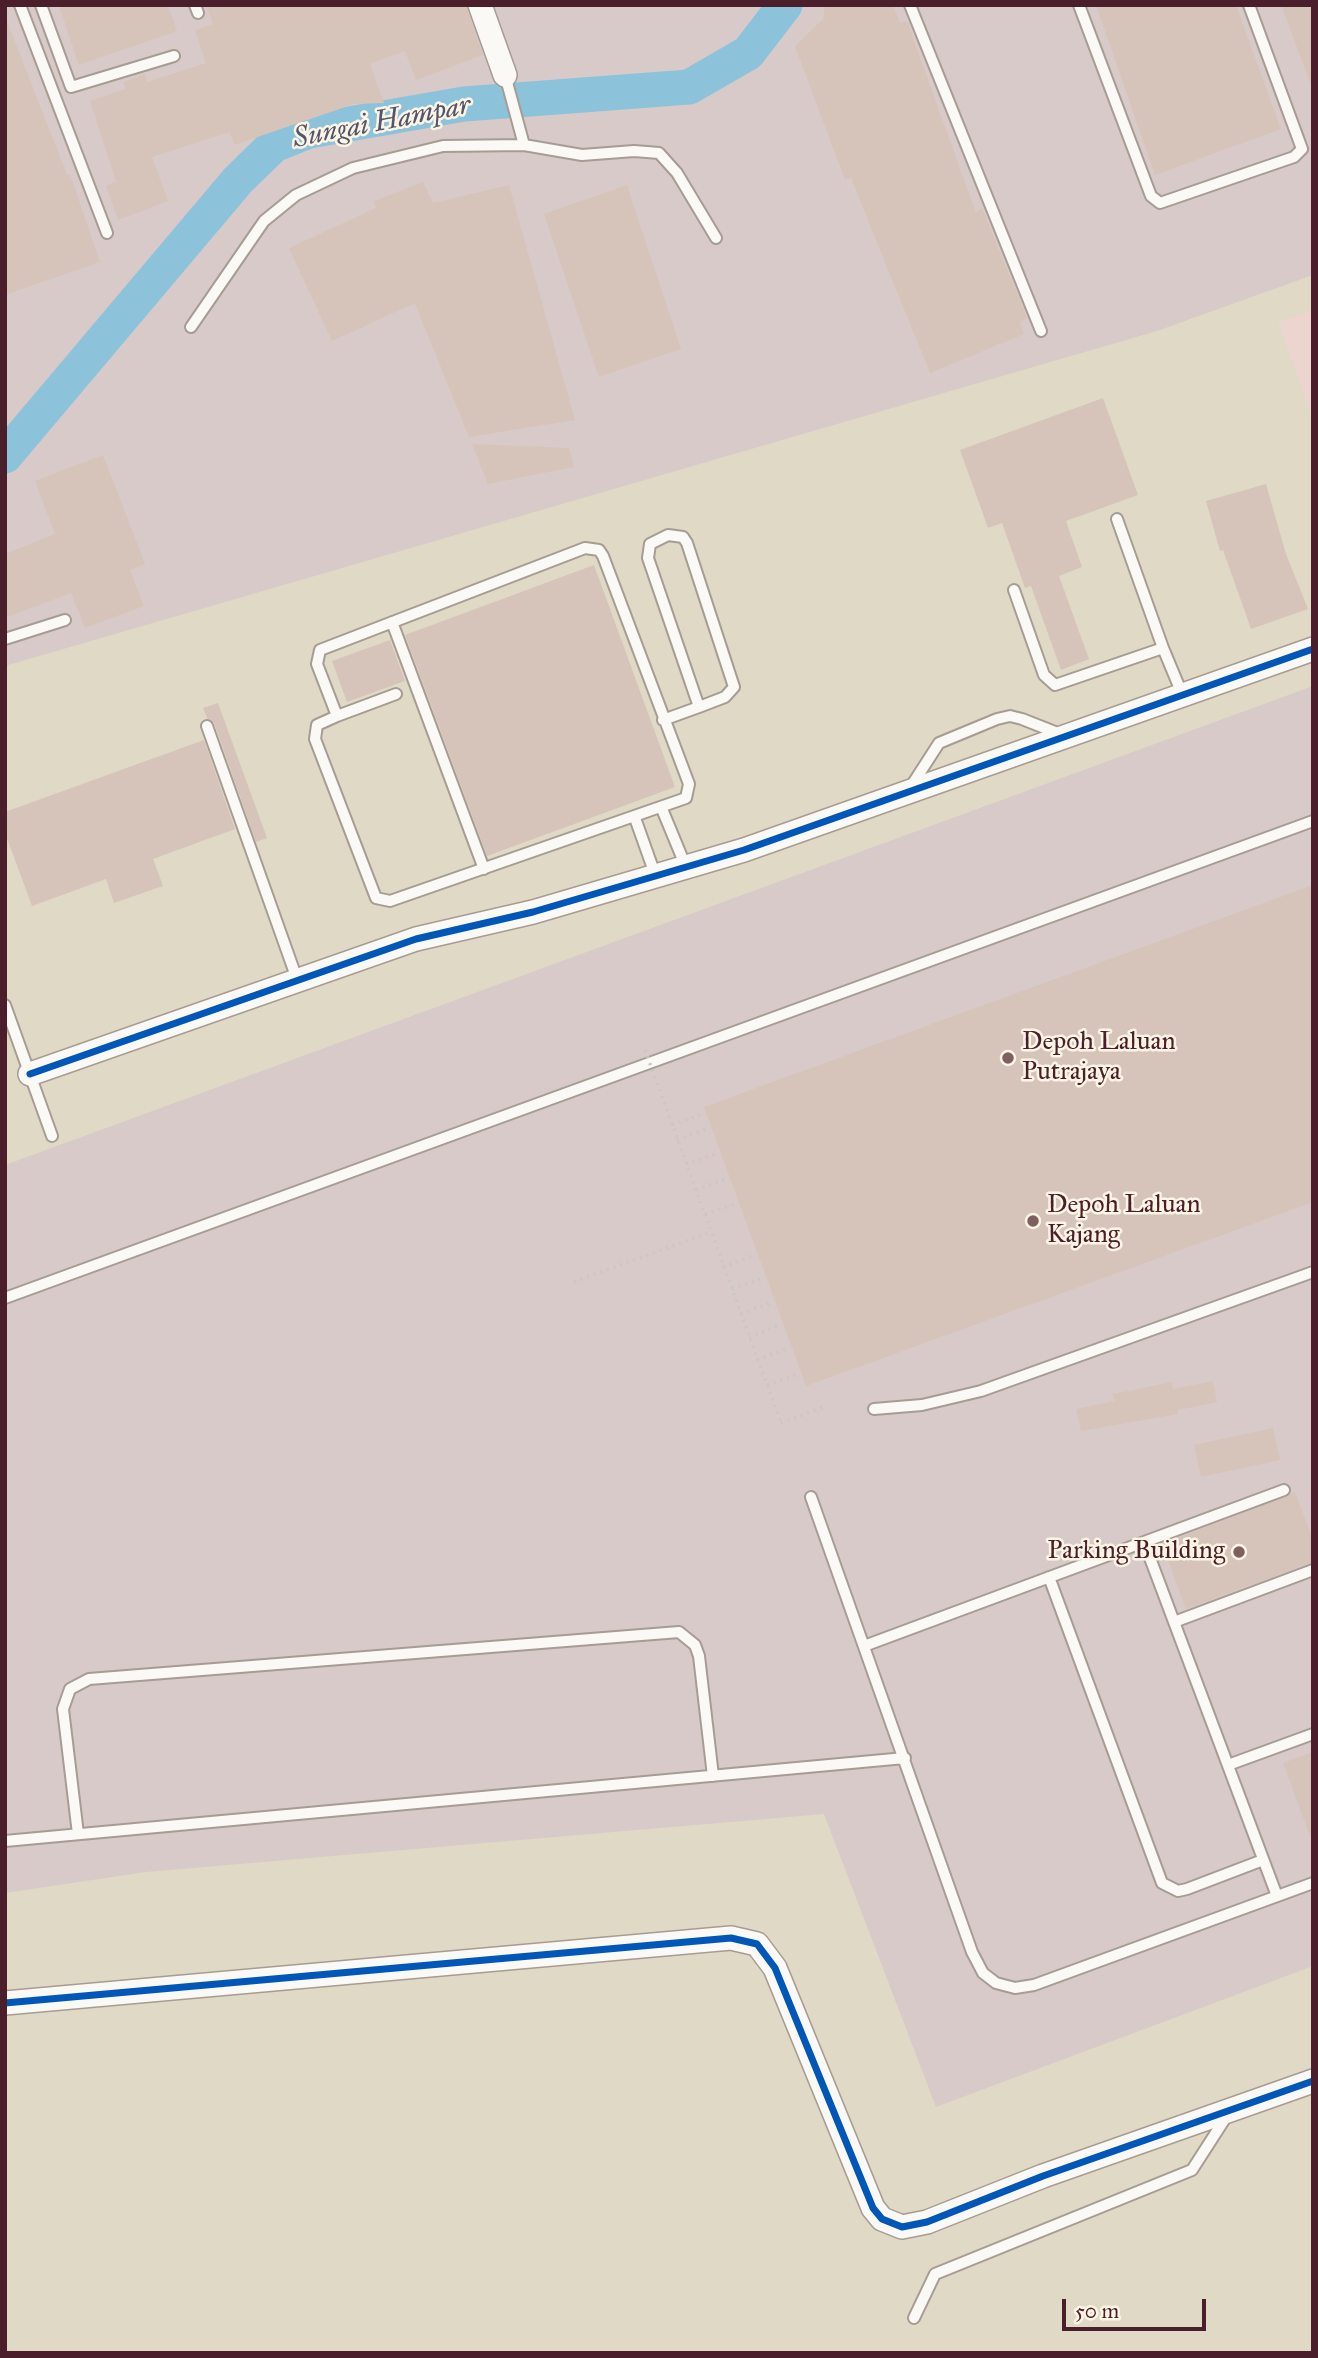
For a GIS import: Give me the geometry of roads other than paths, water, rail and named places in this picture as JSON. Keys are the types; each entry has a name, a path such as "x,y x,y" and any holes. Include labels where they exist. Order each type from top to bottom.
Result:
{"street":[{"path":"480,5 505,75"},
{"path":"30,1074 416,939 533,912 744,850 1063,735 1183,696 1313,649"},
{"path":"5,2003 731,1938 757,1944 775,1968 873,2208 882,2219 902,2227 927,2222 1043,2176 1313,2081"}],"lane":[{"path":"20,5 107,233"},
{"path":"41,5 71,87 174,56"},
{"path":"910,5 1041,331"},
{"path":"1079,5 1151,196 1160,203 1294,157 1302,149 1250,5"},
{"path":"505,75 524,145"},
{"path":"191,327 264,221 296,195 353,168 443,146 524,145 582,155 634,151 659,153 677,173 716,238"},
{"path":"1117,519 1183,696"},
{"path":"663,720 699,707 731,693 734,680 687,543 683,537 668,535 650,544 648,558 699,707"},
{"path":"337,716 317,664 320,650 592,548 603,556 689,792 680,803 390,901 376,898 315,739 317,725 396,694"},
{"path":"1014,590 1044,675 1055,685 1163,648"},
{"path":"5,639 65,620"},
{"path":"392,622 484,869"},
{"path":"909,791 939,743 986,723 1010,716 1063,735"},
{"path":"206,726 298,979"},
{"path":"662,809 686,867"},
{"path":"635,818 656,877"},
{"path":"5,1298 1313,821"},
{"path":"5,1005 52,1136"},
{"path":"874,1409 922,1405 981,1391 1313,1272"},
{"path":"864,1646 1284,1490"},
{"path":"811,1497 972,1952 983,1973 996,1983 1015,1988 1034,1985 1313,1883"},
{"path":"1144,1542 1277,1896"},
{"path":"1174,1622 1313,1570"},
{"path":"1049,1577 1162,1884 1178,1891 1187,1889 1264,1860"},
{"path":"78,1834 63,1709 70,1689 89,1679 679,1632 695,1645 699,1656 713,1776"},
{"path":"1228,1765 1313,1734"},
{"path":"5,1841 905,1758"},
{"path":"914,2318 935,2274 1192,2170 1229,2112"}],"waterway":[{"name":"Sungai Hampar","path":"5,456 238,180 274,145 309,131 464,104 689,87 748,53 785,5"}],"place":[{"name":"Depoh Laluan Putrajaya","path":"1008,1058"},
{"name":"Depoh Laluan Kajang","path":"1033,1221"},
{"name":"Parking Building","path":"1239,1552"}]}
